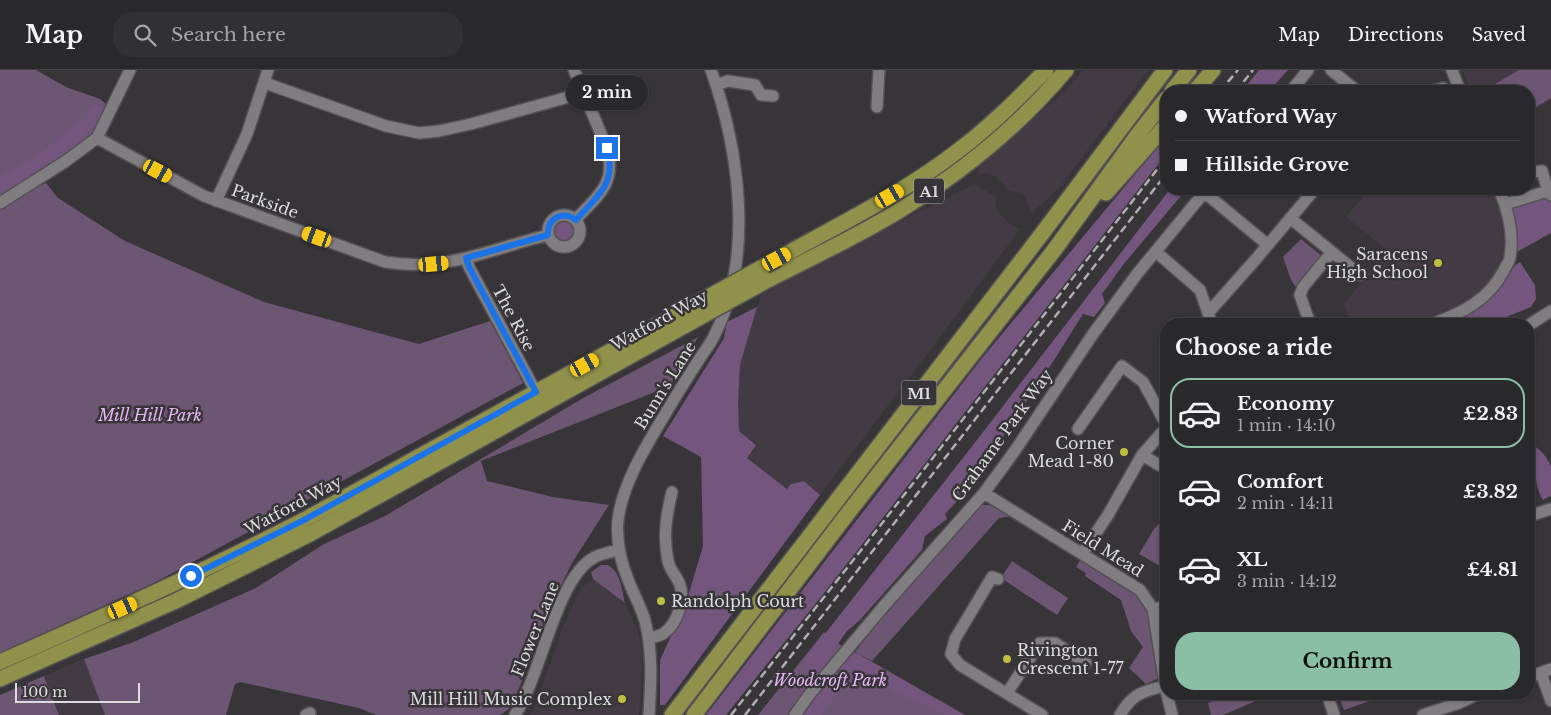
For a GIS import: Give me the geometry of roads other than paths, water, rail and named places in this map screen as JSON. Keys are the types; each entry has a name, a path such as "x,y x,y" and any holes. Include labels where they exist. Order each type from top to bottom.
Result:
{"highway":[{"name":"Watford Way","path":"0,679 178,600 310,534 703,308 777,259 910,185 986,128 1046,70"},
{"name":"Watford Way","path":"0,662 175,584 255,545 536,392 703,308 768,280 896,213 962,168 1026,113 1066,70"},
{"name":"M1","path":"672,715 1035,243 1165,70"},
{"path":"1177,85 1189,70"},
{"path":"1200,85 1211,72"},
{"name":"M1","path":"694,715 848,513 1055,249 1160,107"},
{"name":"M1","path":"1055,249 1160,132"}],"street":[{"path":"0,203 66,161 97,138 130,70"},
{"path":"216,201 247,134 268,70"},
{"path":"574,70 610,159 610,169 605,188 576,220"},
{"name":"Bunn's Lane","path":"649,715 651,664 649,638 619,550 618,520 629,484 644,451 716,333 732,289 738,230 736,170 729,132 711,70"},
{"path":"877,106 879,70"},
{"path":"1296,85 1308,70"},
{"path":"1331,70 1349,85"},
{"path":"1452,70 1458,85"},
{"path":"716,85 728,82 755,85 761,95 773,96"},
{"path":"265,83 386,126 419,132 439,131 471,124 583,93"},
{"name":"Parkside","path":"97,138 204,196 385,262 405,265 444,263 548,235"},
{"path":"1505,204 1549,193 1542,171 1535,172"},
{"name":"Grahame Park Way","path":"796,715 809,695 877,614 984,493 1131,281 1201,195"},
{"path":"1211,195 1268,245"},
{"path":"1210,318 1310,195"},
{"path":"1446,318 1475,305 1498,282 1510,258 1511,230 1501,195"},
{"path":"568,215 576,220 581,229 575,244 565,248 559,247 551,240 548,235 549,226 558,216 568,215"},
{"path":"1290,218 1360,275"},
{"path":"1308,318 1300,295 1303,287 1332,252"},
{"path":"1162,257 1200,290 1210,318"},
{"name":"The Rise","path":"466,258 469,267 536,392"},
{"path":"1535,321 1551,311"},
{"path":"1078,429 1122,366 1143,382 1160,413"},
{"path":"1082,554 1108,515 1142,455 1160,435"},
{"path":"1142,455 1160,466"},
{"path":"649,638 663,634 672,624 678,614 682,596 680,585 670,569 665,540 665,520 672,492"},
{"name":"Field Mead","path":"984,493 1140,590 1153,609 1160,653"},
{"name":"Flower Lane","path":"515,715 527,692 562,600 572,581 590,559 619,550"},
{"path":"998,579 992,577 955,638 951,654 960,665 1042,715"},
{"path":"1153,609 1160,607"},
{"path":"1007,693 1040,644 1055,642 1086,662"},
{"path":"1546,671 1551,701"},
{"path":"1120,715 1127,703 1143,691 1160,690"},
{"name":"Field Mead","path":"1168,700 1172,715"},
{"path":"1329,700 1334,715"},
{"path":"1423,715 1465,700"},
{"path":"1459,703 1463,715"}],"railway":[{"path":"1225,85 1238,70"},
{"path":"1241,85 1253,70"},
{"path":"731,715 1160,166"},
{"path":"745,715 1160,182"}],"place":[{"name":"Saracens High School","path":"1438,263"},
{"name":"Corner Mead 1-80","path":"1124,452"},
{"name":"Randolph Court","path":"661,601"},
{"name":"Rivington Crescent 1-77","path":"1007,659"},
{"name":"Mill Hill Music Complex","path":"622,699"}],"park label":[{"name":"Mill Hill Park","path":"150,415"},
{"name":"Woodcroft Park","path":"830,680"}]}
